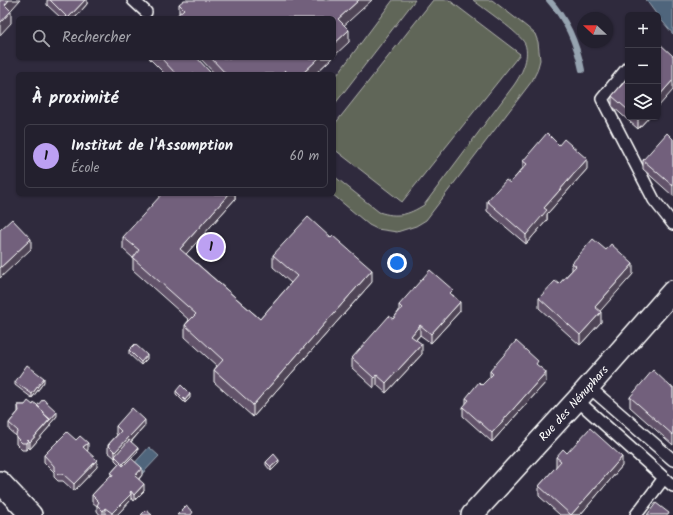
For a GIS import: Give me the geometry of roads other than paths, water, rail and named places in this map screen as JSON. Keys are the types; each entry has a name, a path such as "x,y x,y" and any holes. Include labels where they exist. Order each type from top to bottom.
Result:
{"street":[{"name":"Rue des Nénuphars","path":"472,515 673,291"},
{"path":"0,482 31,515"}],"lane":[{"path":"133,0 146,12"},
{"path":"625,71 602,99 654,200 673,224"},
{"path":"583,393 673,460"},
{"path":"583,393 673,486"},
{"path":"636,515 664,478"}],"water":[{"path":"646,0 673,0 673,34 661,20 661,12 655,12"},
{"path":"149,447 159,456 142,474 132,466"}],"waterway":[{"path":"549,0 566,24 577,51 582,70"}],"place":[{"name":"Institut de l'Assomption","path":"211,247"}]}
